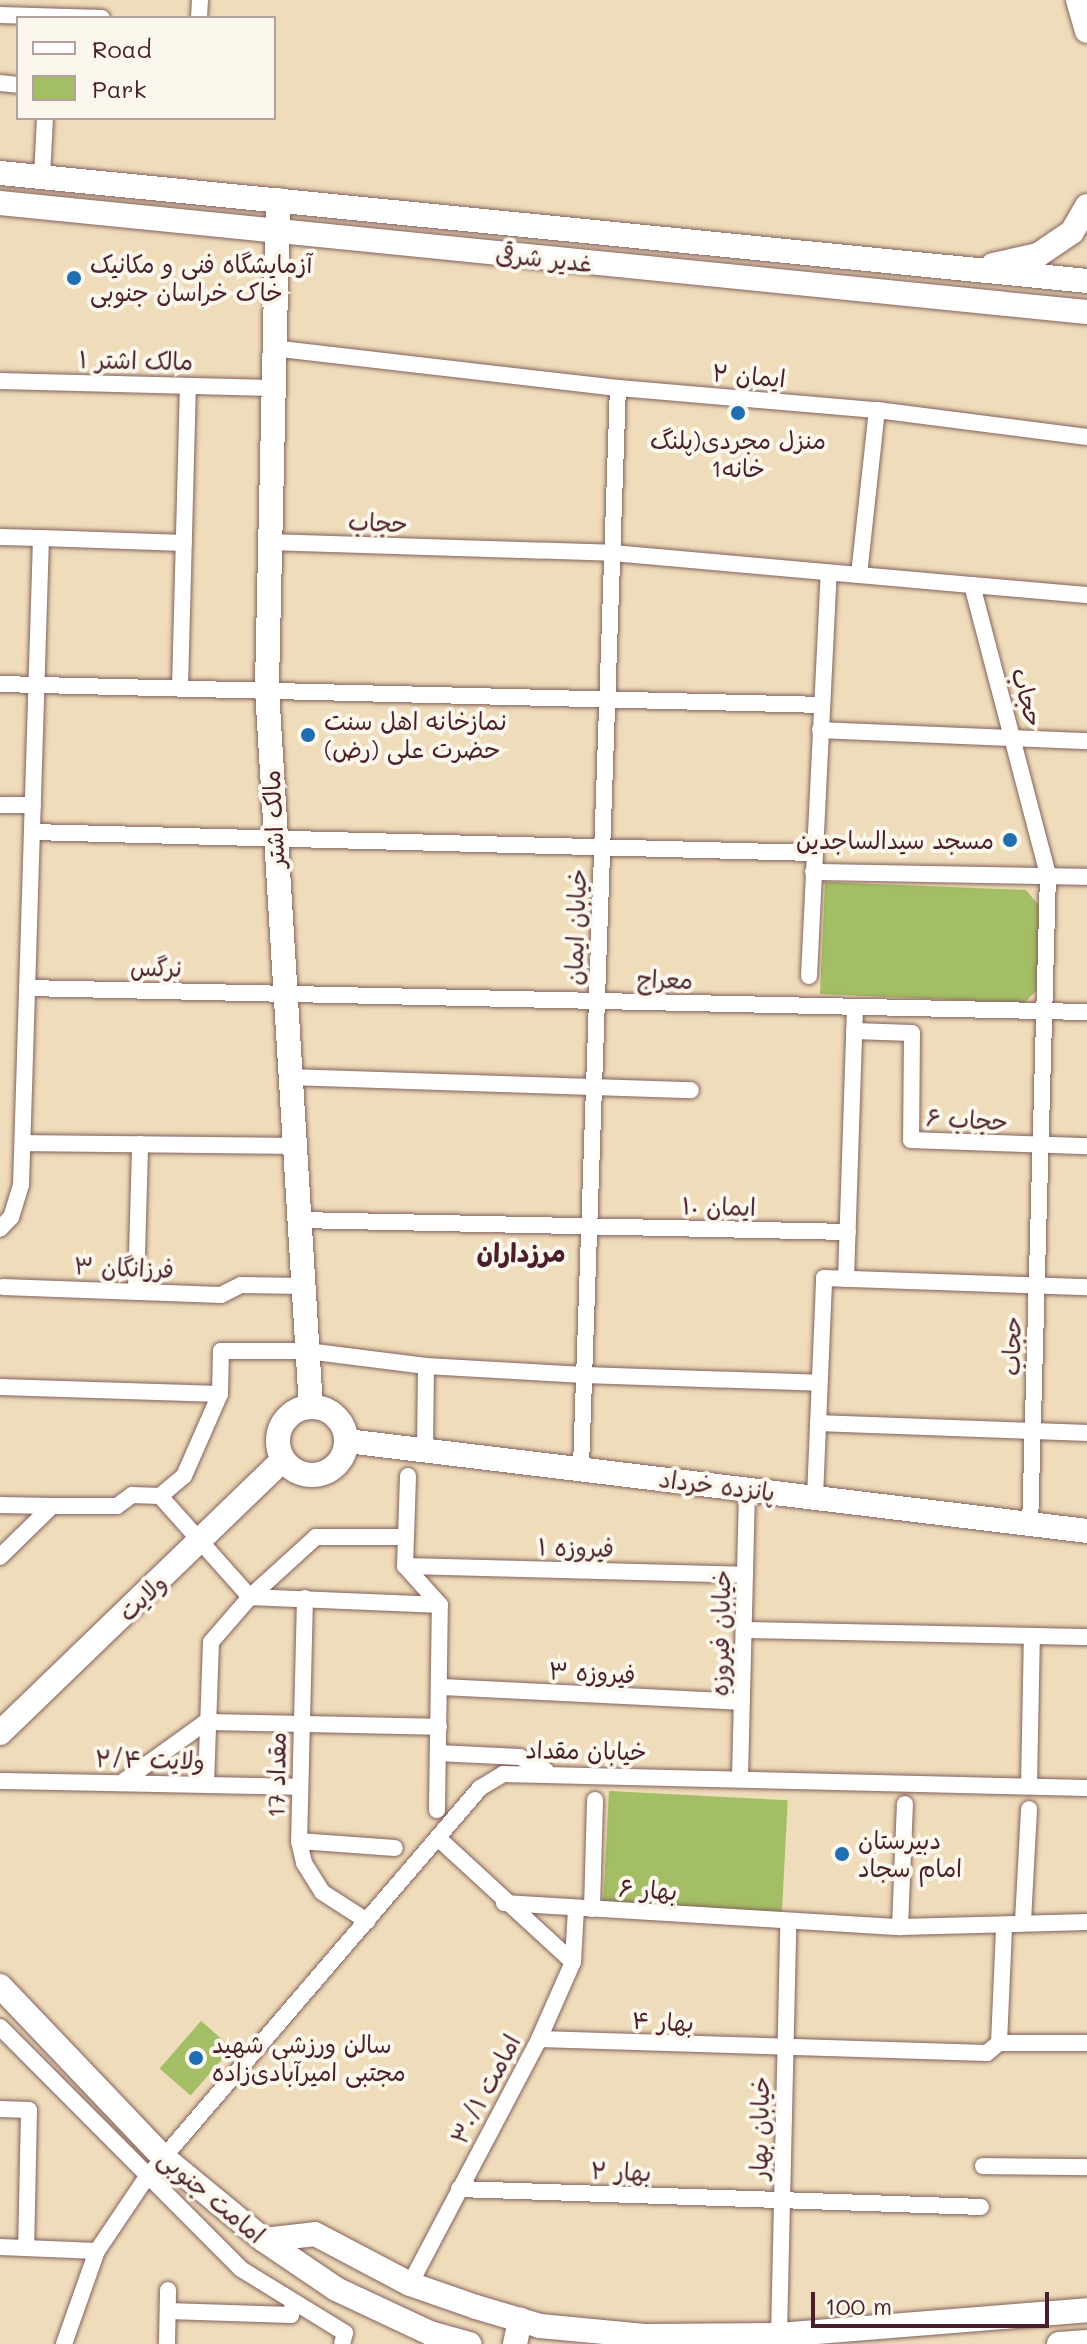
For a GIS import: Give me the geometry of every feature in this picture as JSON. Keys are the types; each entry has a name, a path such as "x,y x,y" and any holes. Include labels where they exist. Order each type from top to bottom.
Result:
{"street":[{"path":"1078,0 1087,31"},
{"path":"0,15 34,16"},
{"path":"42,177 45,120"},
{"name":"غدیر شرقی","path":"0,173 1087,281"},
{"name":"مالک اشتر","path":"278,200 271,388 267,690 273,839 311,1407"},
{"name":"غدیر شرقی","path":"0,203 1087,312"},
{"path":"968,270 1038,255 1072,232 1087,206"},
{"name":"ایمان ۲","path":"272,348 618,388 877,410 1087,437"},
{"name":"مالک اشتر ۱","path":"0,381 271,388"},
{"path":"180,688 188,386"},
{"name":"خیابان ایمان","path":"581,1467 618,388"},
{"path":"859,575 877,410"},
{"path":"0,537 184,543"},
{"path":"0,1229 17,1202 23,1143 41,538"},
{"name":"حجاب","path":"268,542 612,553 972,585 1015,739 1048,875 1030,1528"},
{"path":"809,976 829,573"},
{"path":"972,585 1087,595"},
{"path":"0,684 822,705"},
{"path":"820,730 1087,741"},
{"path":"0,805 33,805"},
{"path":"32,832 814,853"},
{"path":"813,872 1087,877"},
{"name":"نرگس","path":"27,988 284,994"},
{"name":"معراج","path":"284,994 1087,1012"},
{"path":"846,1279 855,1007"},
{"name":"حجاب ۶","path":"854,1031 912,1033 911,1140 1041,1146"},
{"path":"289,1077 691,1090"},
{"path":"23,1143 294,1146"},
{"path":"136,1291 140,1144"},
{"path":"1041,1146 1087,1146"},
{"name":"ایمان ۱۰","path":"299,1220 848,1232"},
{"path":"815,1497 824,1278 1087,1287"},
{"name":"فرزانگان ۳","path":"3,1287 221,1295 241,1285 303,1286"},
{"path":"0,1505 117,1506 132,1495 160,1496 184,1476 220,1394 221,1351 307,1351 426,1366 819,1383"},
{"path":"425,1448 426,1366"},
{"path":"0,1387 220,1394"},
{"path":"311,1407 339,1419 347,1441 340,1462 322,1474 300,1474 283,1460 277,1442 282,1423 297,1410 311,1407"},
{"path":"818,1423 1087,1433"},
{"name":"پانزده خرداد","path":"347,1441 581,1467 1030,1528 1087,1531"},
{"name":"ولایت","path":"0,1733 283,1460"},
{"path":"408,1476 405,1566 440,1605 437,1810"},
{"name":"خیابان فیروزه","path":"740,1777 747,1490"},
{"path":"160,1496 250,1597 440,1605"},
{"path":"0,1557 52,1506"},
{"path":"206,1785 211,1642 250,1597 316,1537 406,1537"},
{"name":"فیروزه ۱","path":"405,1566 745,1575"},
{"name":"مقداد 17","path":"305,1598 299,1841 304,1863 322,1892 367,1921"},
{"path":"744,1630 1087,1637"},
{"path":"1029,1786 1032,1636"},
{"name":"فیروزه ۳","path":"440,1687 742,1702"},
{"path":"121,1783 206,1722 439,1727"},
{"path":"438,1753 520,1757 547,1772"},
{"name":"خیابان مقداد","path":"64,2344 97,2251 146,2178 480,1788 503,1774 547,1772 1087,1788"},
{"name":"ولایت ۲/۴","path":"0,1781 300,1787"},
{"name":"امامت ۳۰/۱","path":"410,2284 539,2039 573,1962 584,1909 595,1800"},
{"path":"900,1927 905,1804"},
{"path":"1023,1921 1029,1809"},
{"path":"438,1838 504,1903 573,1962"},
{"path":"299,1841 395,1848"},
{"name":"بهار ۶","path":"504,1903 788,1923 1004,1928"},
{"path":"993,2048 1004,1928 1023,1921 1087,1922"},
{"name":"خیابان بهار","path":"779,2339 788,1923"},
{"name":"امامت جنوبی","path":"0,1986 163,2157 264,2240 336,2289 430,2333 469,2344"},
{"path":"4,2034 241,2269 344,2339"},
{"name":"بهار ۴","path":"539,2039 785,2050 993,2048 1087,2043"},
{"path":"0,2109 29,2110 26,2248"},
{"path":"983,2166 1087,2167"},
{"name":"بهار ۲","path":"459,2189 981,2207"},
{"path":"264,2240 315,2234 410,2284 517,2332 779,2339 945,2333 1087,2310"},
{"path":"0,2247 97,2251"},
{"path":"167,2344 168,2290"},
{"path":"168,2311 291,2315 293,2303"},
{"path":"1059,2344 1087,2342"}],"green space":[{"path":"825,882 1026,890 1041,908 1037,990 1024,1003 820,994"},
{"path":"609,1791 788,1800 782,1914 603,1905"},
{"name":"سالن ورزشی شهید مجتبی امیرآبادی‌زاده","path":"201,2021 232,2048 191,2095 160,2069"}],"place":[{"name":"آزمایشگاه فنی و مکانیک خاک خراسان جنوبی","path":"74,278"},
{"name":"منزل مجردی(پلنگ خانه1","path":"738,413"},
{"name":"نمازخانه اهل سنت حضرت علی (رض)","path":"308,735"},
{"name":"مسجد سیدالساجدین","path":"1010,840"},
{"name":"دبیرستان امام سجاد","path":"842,1854"},
{"name":"سالن ورزشی شهید مجتبی امیرآبادی‌زاده","path":"196,2058"}],"district":[{"name":"مرزداران","path":"521,1253"}]}
